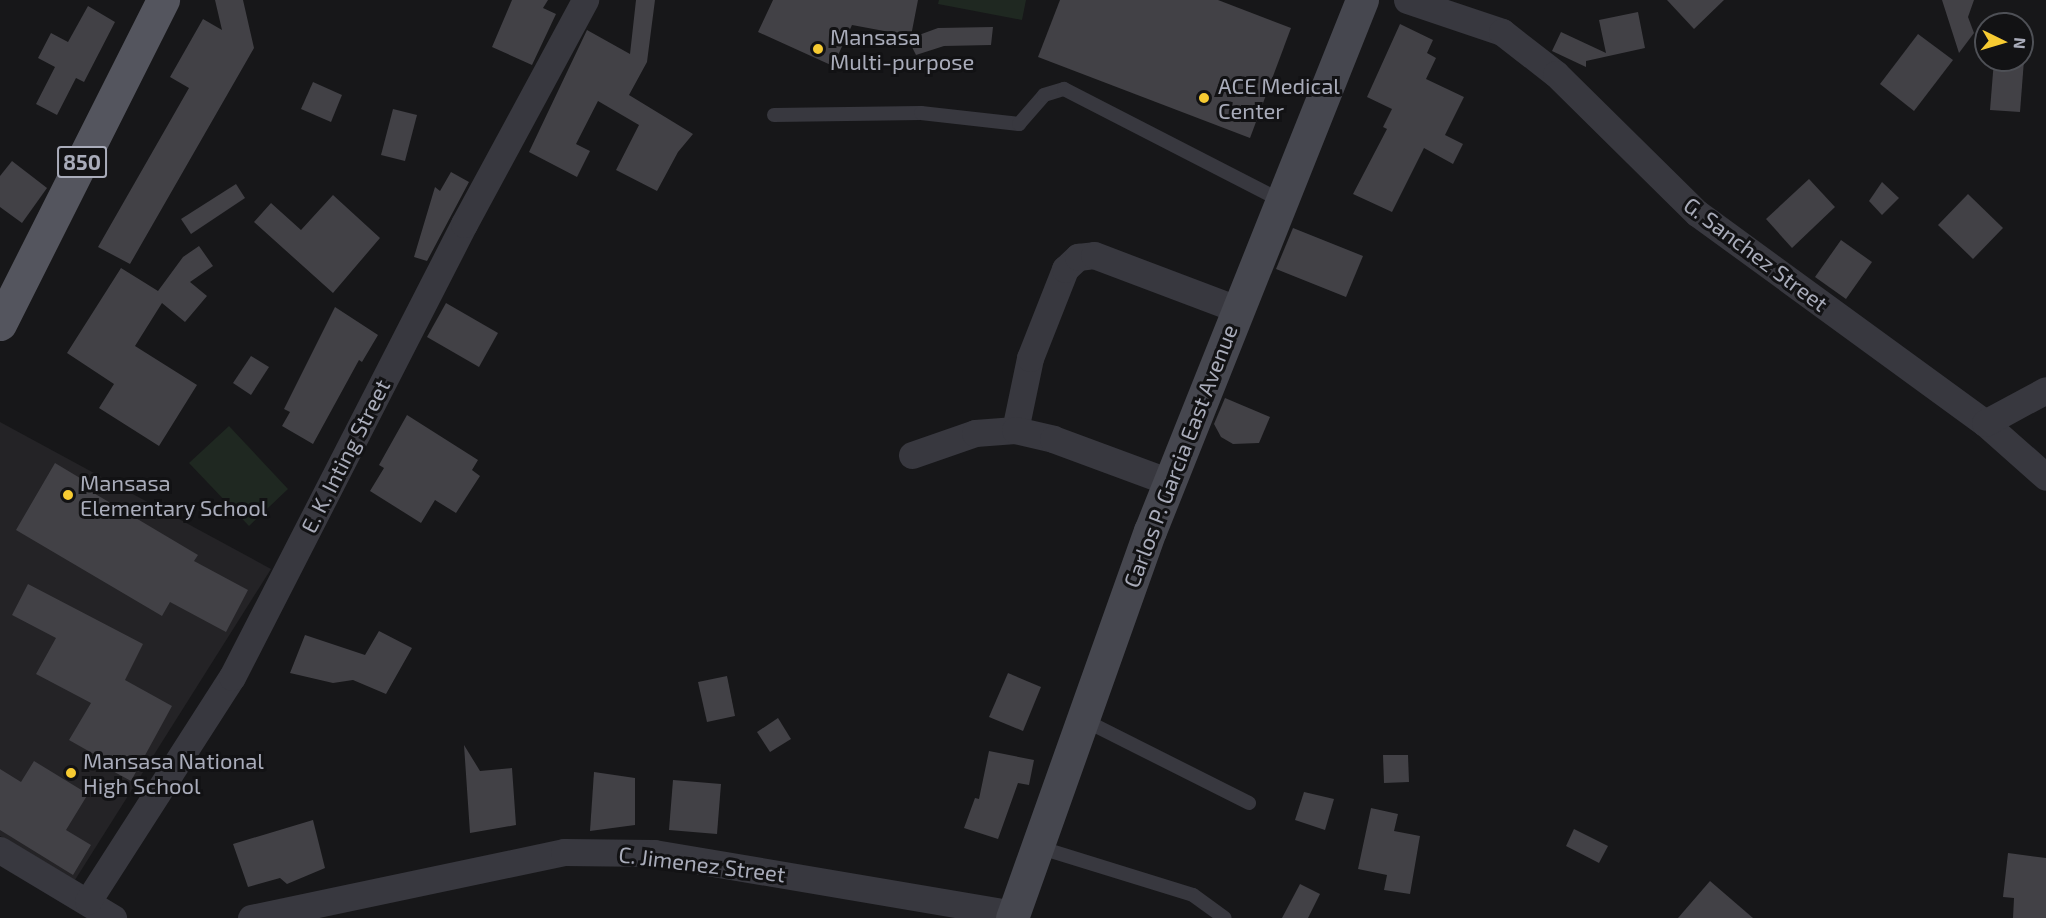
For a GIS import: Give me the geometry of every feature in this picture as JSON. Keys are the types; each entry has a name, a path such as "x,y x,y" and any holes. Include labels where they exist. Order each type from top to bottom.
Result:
{"main road":[{"name":"850","path":"0,324 163,0"},
{"name":"Carlos P. Garcia East Avenue","path":"1012,916 1038,847 1080,718 1356,1"}],"street":[{"name":"E. K. Inting Street","path":"88,901 232,677 464,224 585,0"},
{"name":"G. Sanchez Street","path":"1407,0 1502,32 1556,74 1697,213 1985,423 2046,477"},
{"path":"1015,430 1030,358 1065,269 1078,257 1094,255 1237,309"},
{"path":"1985,423 2046,390"},
{"path":"912,455 975,433 1015,430 1053,439 1169,483"},
{"path":"0,850 113,918"},
{"name":"C. Jimenez Street","path":"251,918 564,852 654,854 1012,916"}],"lane":[{"path":"774,115 921,113 1019,124 1044,95 1064,89 1280,200"},
{"path":"1080,718 1249,803"},
{"path":"1038,847 1193,895 1225,918"}],"shaded area":[{"path":"939,0 1026,0 1022,20 938,4"},
{"path":"0,422 271,569 75,880 0,836"},
{"path":"229,426 288,489 249,526 189,463"}],"building":[{"path":"215,0 243,0 254,48 130,264 98,247 189,88 170,77 203,19 222,30"},
{"path":"512,0 548,0 543,8 556,14 532,65 492,47"},
{"path":"636,0 655,0 647,62 629,95 693,134 678,152 657,191 616,170 639,125 598,101 576,144 590,151 577,177 529,152 587,30 630,54"},
{"name":"Mansasa Multi-purpose","path":"773,0 918,0 911,36 852,25 833,66 758,32"},
{"name":"ACE Medical Center","path":"1060,0 1218,0 1291,28 1250,138 1038,57"},
{"path":"1667,0 1724,0 1694,29"},
{"path":"1942,0 1974,0 1968,17 1974,33 1959,53"},
{"path":"88,6 115,22 84,82 76,78 57,115 36,104 55,67 38,58 51,33 68,42"},
{"path":"1638,12 1645,48 1586,61 1586,67 1552,51 1561,32 1606,53 1599,20"},
{"path":"1400,24 1433,40 1427,53 1436,58 1426,79 1464,97 1445,135 1463,144 1453,164 1424,148 1392,212 1353,194 1387,129 1383,127 1392,109 1367,97"},
{"path":"993,27 991,45 944,46 916,55 908,39 938,28"},
{"path":"1918,34 1953,60 1914,111 1880,84"},
{"path":"1993,72 2023,72 2020,112 1990,110"},
{"path":"313,82 342,95 331,122 301,109"},
{"path":"393,109 417,115 405,161 381,155"},
{"path":"12,161 47,188 22,223 0,207 0,176"},
{"path":"451,172 469,182 427,261 414,257 435,187 440,191"},
{"path":"1809,179 1835,207 1792,248 1766,219"},
{"path":"1882,182 1899,198 1882,215 1869,201"},
{"path":"236,184 245,198 191,234 181,219"},
{"path":"1968,194 2003,228 1973,259 1938,225"},
{"path":"333,195 380,238 333,293 254,222 271,203 301,230"},
{"path":"1293,228 1363,256 1346,297 1276,269"},
{"path":"1841,240 1872,262 1846,299 1815,277"},
{"path":"199,246 213,266 190,282 207,296 185,322 162,303 135,346 197,385 159,446 99,408 114,384 67,353 121,268 158,291 183,257"},
{"path":"446,303 498,333 479,367 427,337"},
{"path":"335,307 378,335 362,362 359,360 313,444 282,426 290,412 284,409"},
{"path":"251,356 269,367 251,395 233,383"},
{"path":"1225,398 1270,417 1259,443 1233,444 1221,437 1214,424"},
{"path":"407,415 478,460 472,470 480,476 456,513 435,500 421,523 370,491 384,468 379,465"},
{"path":"55,463 95,487 92,492 198,555 194,561 248,590 226,632 170,602 162,616 16,530"},
{"path":"28,584 143,644 125,680 172,706 131,781 96,762 99,757 69,740 91,703 36,674 56,638 12,615"},
{"path":"379,631 412,648 386,694 353,680 333,683 290,673 305,635 365,655"},
{"path":"1008,673 1041,687 1023,731 989,717"},
{"path":"727,676 735,716 707,722 698,682"},
{"path":"778,718 791,739 770,752 757,732"},
{"path":"464,745 480,771 512,768 516,825 470,833"},
{"path":"989,751 1034,760 1029,785 1018,783 998,839 964,828 975,798 979,799"},
{"path":"1383,755 1408,755 1409,782 1384,783"},
{"path":"34,761 88,794 66,830 91,845 73,875 0,830 0,769 21,782"},
{"path":"594,772 635,778 635,825 590,831"},
{"path":"673,780 721,784 717,834 669,830"},
{"path":"1304,792 1334,799 1325,830 1295,820"},
{"path":"1371,808 1398,814 1394,831 1420,836 1410,894 1384,890 1387,875 1358,869"},
{"path":"313,820 325,868 287,884 280,878 248,887 233,844"},
{"path":"1574,829 1608,846 1599,863 1566,846"},
{"path":"2008,853 2046,858 2046,918 2013,918 2014,898 2003,897"},
{"path":"1710,881 1753,918 1678,918"},
{"path":"1300,884 1320,894 1308,918 1282,918"}],"place":[{"name":"Mansasa Multi-purpose","path":"818,49"},
{"name":"ACE Medical Center","path":"1204,98"},
{"name":"Mansasa Elementary School","path":"68,495"},
{"name":"Mansasa National High School","path":"71,773"}]}
